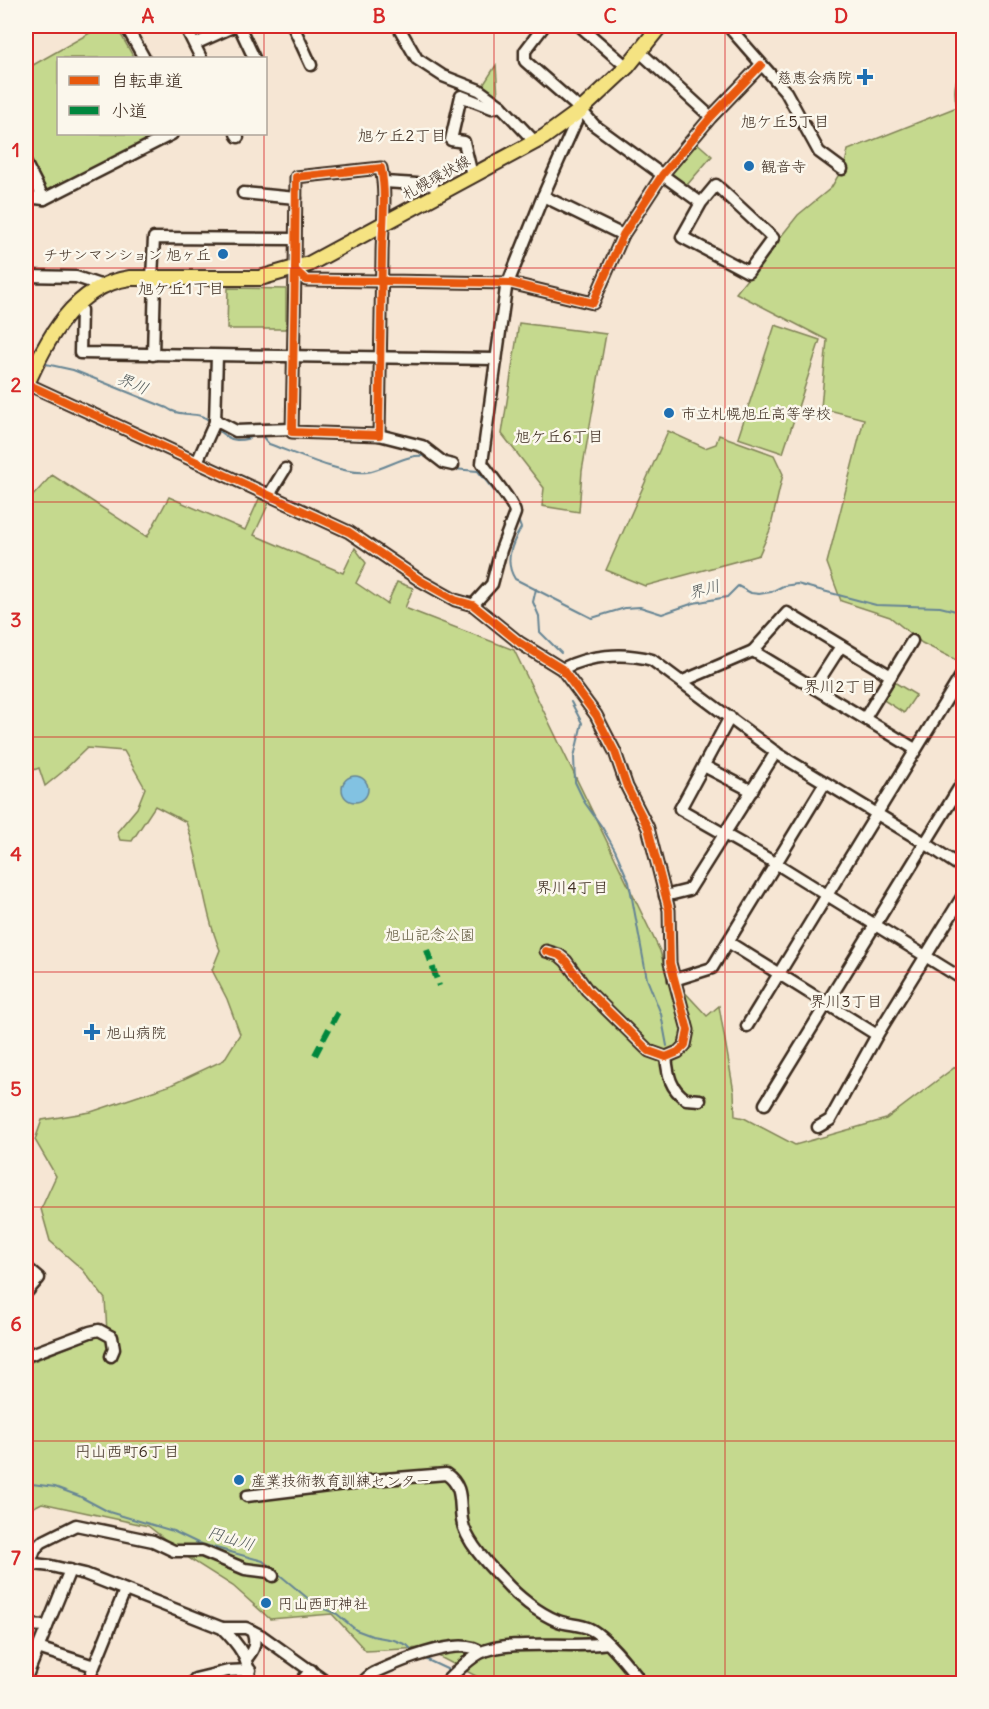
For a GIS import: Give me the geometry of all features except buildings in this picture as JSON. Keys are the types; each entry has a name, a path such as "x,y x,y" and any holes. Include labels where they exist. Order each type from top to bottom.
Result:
{"main road":[{"name":"札幌環状線","path":"26,384 45,345 60,323 77,304 103,286 117,280 154,278 260,278 295,270 535,142 582,110 627,67 660,26"}],"street":[{"path":"126,26 143,57"},
{"path":"185,26 201,57"},
{"path":"195,44 237,26 253,57"},
{"path":"292,26 311,65"},
{"path":"398,26 417,58 443,76 479,90 501,106 535,142"},
{"path":"544,26 525,51 525,61 582,110 594,125 701,203"},
{"path":"580,26 627,67"},
{"path":"728,26 786,92 819,152 842,169"},
{"path":"640,52 711,117"},
{"path":"295,270 306,280 510,283 593,303 623,235 663,174 711,117 761,65"},
{"path":"472,175 464,142 452,140 460,96 492,108 501,106"},
{"path":"473,605 492,585 501,550 515,513 515,506 498,487 482,463 506,288 510,283 543,196 582,110"},
{"path":"26,197 45,199 170,135"},
{"path":"26,164 45,199"},
{"path":"379,435 384,182 381,168 296,177 292,432 379,435 422,446 444,463 453,465"},
{"path":"384,182 433,185"},
{"path":"716,186 773,238 748,272 682,237 701,203 716,186"},
{"path":"243,193 296,198"},
{"path":"543,196 623,235"},
{"path":"153,355 154,238 295,239"},
{"path":"26,276 76,277 103,286"},
{"path":"77,304 81,310 80,353 496,359"},
{"path":"196,462 215,420 217,356"},
{"path":"26,384 349,532 421,581 455,600 473,605 520,643 562,669 596,715 615,752 627,787 648,828 670,925 670,963 688,1030 685,1045 678,1052 666,1057 649,1051 587,990 566,961 546,951"},
{"path":"215,420 236,431 292,429"},
{"path":"269,495 285,469"},
{"path":"682,681 753,651 787,613 891,676"},
{"path":"865,718 912,641"},
{"path":"814,688 841,646"},
{"path":"753,651 915,749"},
{"path":"562,669 593,657 640,657 652,660 776,752 925,843 963,869"},
{"path":"747,1026 963,671"},
{"path":"730,717 680,809 777,864 963,980"},
{"path":"665,896 689,890 776,752"},
{"path":"704,766 752,791"},
{"path":"765,1104 963,780"},
{"path":"674,980 712,968 825,783"},
{"path":"818,1127 830,1120 877,1035 963,894"},
{"path":"728,942 877,1035"},
{"path":"666,1057 673,1088 686,1099 700,1100"},
{"path":"26,1267 39,1278 26,1293"},
{"path":"26,1356 99,1330 112,1337 114,1349 111,1356"},
{"path":"247,1496 446,1474 455,1480 460,1496 462,1522 471,1543 503,1581 540,1611 559,1622 590,1629 607,1643 638,1678"},
{"path":"251,1683 246,1659 236,1643 222,1628 70,1570 28,1563 35,1549 42,1542 76,1525 153,1541 174,1551 202,1551 245,1569 269,1572 273,1576"},
{"path":"34,1683 26,1679 70,1570"},
{"path":"87,1683 125,1590"},
{"path":"26,1625 47,1626"},
{"path":"222,1628 233,1627 252,1631 330,1683"},
{"path":"236,1643 252,1631"},
{"path":"246,1659 253,1651 256,1639 252,1631"},
{"path":"444,1683 482,1652 500,1647 592,1646 607,1643"},
{"path":"361,1683 374,1672 412,1656 458,1646 476,1648 482,1652"},
{"path":"38,1648 94,1666"},
{"path":"192,1683 195,1680 228,1671 250,1670"},
{"path":"299,1683 311,1670"}],"green space":[{"path":"102,26 116,26 133,57 57,57 57,135 163,135 44,194 26,162 26,69"},
{"path":"496,65 498,97 482,87"},
{"path":"963,67 962,663 922,643 890,617 841,601 827,563 864,419 821,408 827,340 736,293 798,215 831,188 845,164 848,150 957,107 956,83 960,68"},
{"path":"695,141 712,156 687,185 672,175 671,170"},
{"path":"228,288 286,289 286,329 227,329"},
{"path":"519,323 606,334 582,471 579,512 542,506 544,488 502,434"},
{"path":"775,325 820,340 783,453 738,438"},
{"path":"668,431 705,448 716,444 719,435 774,455 783,474 770,530 759,555 645,586 606,570"},
{"name":"旭山記念公園","path":"52,475 147,537 169,497 245,530 259,499 269,503 254,535 343,573 355,548 366,563 356,583 387,604 397,582 413,588 405,608 514,650 660,951 666,972 707,1016 719,1006 734,1092 735,1116 744,1118 795,1145 886,1119 963,1061 963,1683 489,1683 423,1648 366,1651 332,1614 270,1619 233,1586 190,1559 148,1526 42,1503 26,1511 26,1364 107,1332 105,1299 83,1270 50,1241 41,1209 56,1176 35,1140 42,1120 91,1112 171,1085 224,1060 240,1034 227,999 212,970 220,950 186,822 155,806 132,841 120,840 117,832 137,808 145,788 124,751 87,748 45,786 39,768 26,773 26,499 29,500"},
{"path":"894,682 916,695 904,713 882,699"}],"water":[{"path":"355,776 364,780 368,789 364,798 355,802 346,798 342,789 346,780"}],"waterway":[{"name":"界川","path":"46,364 73,370 172,411 201,416 211,422"},
{"name":"界川","path":"217,429 226,437 235,440 256,435"},
{"name":"界川","path":"261,435 269,444 318,462 357,472 375,470 414,456 429,457"},
{"path":"26,442 28,451 26,474"},
{"name":"界川","path":"453,469 478,471 508,508"},
{"name":"界川","path":"518,520 521,528 514,541 509,560 515,579 592,618 625,608 640,607 662,614 694,603 727,597 738,586 751,593 759,594 797,584 876,605 940,607 964,613"},
{"path":"536,589 533,602 539,616 540,632 561,653"},
{"path":"571,702 582,723 574,757 575,782 585,803 615,850 629,882 647,979 661,1014 667,1046"},
{"name":"円山川","path":"26,1485 55,1487 79,1496 109,1512 173,1531 198,1543 263,1561 317,1606 337,1614 356,1630 394,1640 407,1645 414,1652"},
{"name":"円山川","path":"421,1657 451,1671"},
{"name":"円山川","path":"459,1674 474,1684"}],"marked path":[{"path":"427,950 439,986"},
{"path":"315,1055 339,1010"}],"cycle path":[{"path":"295,270 292,432 379,435 380,345 381,300 382,278 382,245 384,201 381,168 296,177 295,270 306,280 379,281 386,281 510,283 593,303 623,235 663,174 711,117 761,65"},
{"path":"27,384 349,532 421,581 455,600 473,605 520,643 562,669 596,715 615,752 627,787 648,828 669,910 670,963 688,1030 685,1045 678,1052 666,1057 649,1051 587,990 566,961 559,955 546,951"}],"place":[{"name":"慈恵会病院","path":"865,77"},
{"name":"観音寺","path":"749,166"},
{"name":"チサンマンション 旭ヶ丘","path":"223,254"},
{"name":"市立札幌旭丘高等学校","path":"669,413"},
{"name":"旭山病院","path":"92,1032"},
{"name":"産業技術教育訓練センター","path":"239,1480"},
{"name":"円山西町神社","path":"266,1603"}],"district":[{"name":"旭ケ丘5丁目","path":"785,121"},
{"name":"旭ケ丘2丁目","path":"402,135"},
{"name":"旭ケ丘1丁目","path":"181,288"},
{"name":"旭ケ丘6丁目","path":"559,436"},
{"name":"界川2丁目","path":"840,686"},
{"name":"界川4丁目","path":"572,887"},
{"name":"界川3丁目","path":"846,1001"},
{"name":"円山西町6丁目","path":"127,1451"}]}
